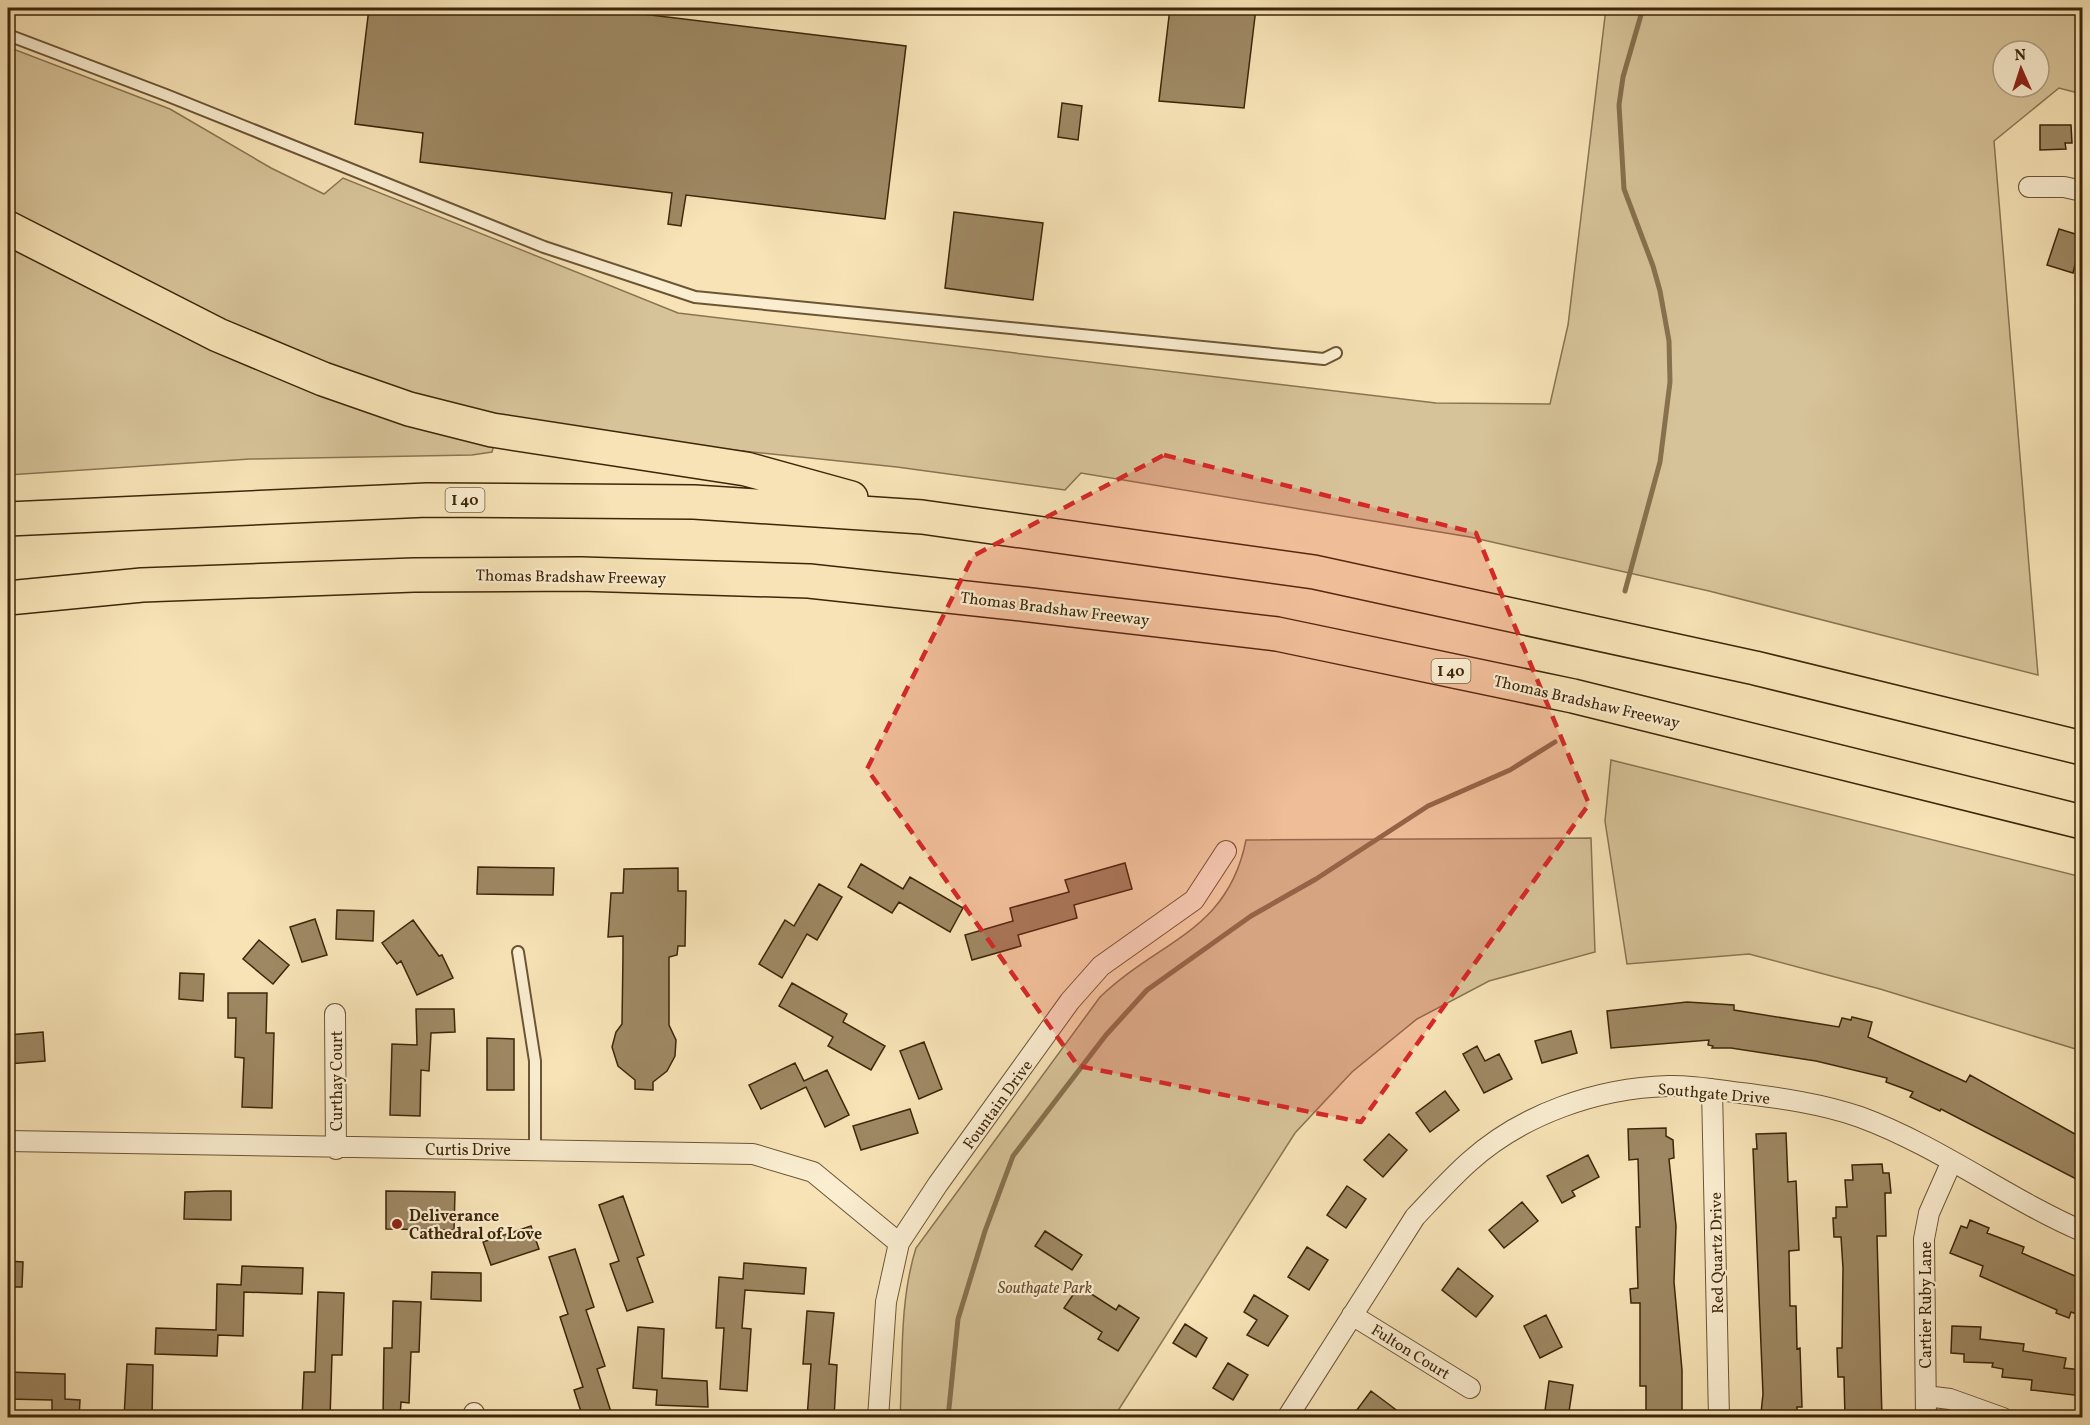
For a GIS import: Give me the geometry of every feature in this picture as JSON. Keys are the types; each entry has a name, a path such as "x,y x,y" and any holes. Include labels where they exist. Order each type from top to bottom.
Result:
{"highway":[{"path":"8,228 218,335 322,379 409,409 492,430 746,469 922,517"},
{"name":"I 40","path":"8,519 427,500 694,502 922,517 1314,572 1755,668 2082,748"},
{"name":"Thomas Bradshaw Freeway","path":"8,598 142,585 414,575 581,574 809,581 1022,604 1277,634 1573,696 2082,822"}],"street":[{"path":"2029,187 2064,187 2082,191"},
{"name":"Fountain Drive","path":"878,1418 886,1302 899,1244 1070,1001 1101,966 1194,900 1226,850"},
{"name":"Curthay Court","path":"335,1014 336,1149"},
{"name":"Southgate Drive","path":"1287,1418 1415,1217 1470,1161 1506,1134 1542,1115 1608,1093 1671,1086 1712,1089 1807,1104 1860,1117 1952,1161 2082,1231"},
{"name":"Red Quartz Drive","path":"1712,1089 1719,1418"},
{"name":"Curtis Drive","path":"8,1141 336,1149 753,1154 780,1160 813,1172 899,1244"},
{"name":"Cartier Ruby Lane","path":"1926,1418 1924,1239 1929,1213 1952,1161"},
{"name":"Fulton Court","path":"1352,1315 1470,1388"},
{"path":"1926,1396 1950,1399 2003,1418"}],"lane":[{"path":"8,35 177,99 544,247 695,297 1324,359 1336,353"},
{"path":"518,952 535,1061 535,1150"}],"highlighted area":[{"path":"1164,455 1476,533 1589,804 1361,1122 1078,1066 867,769 973,556"}],"green space":[{"path":"1606,8 2082,8 2082,94 2059,88 2051,95 2051,39 1991,39 1991,99 2046,99 1994,141 2038,675 1709,591 1470,537 1081,473 1065,490 897,467 637,440 496,418 376,386 288,352 8,213 8,47 170,109 271,168 324,194 343,178 678,313 1436,403 1550,404 1568,325"},
{"path":"8,240 494,444 492,452 472,455 250,459 8,475"},
{"path":"1611,760 2082,877 2082,1051 1880,989 1749,954 1627,964 1605,821"},
{"name":"Southgate Park","path":"1591,838 1595,952 1489,981 1417,1019 1352,1072 1295,1133 1114,1417 900,1418 904,1311 916,1248 1100,997 1122,978 1188,932 1224,895 1237,871 1246,840"}],"building":[{"path":"369,8 593,8 906,46 885,219 686,195 681,226 668,224 672,193 420,162 423,133 355,124"},
{"path":"1170,8 1256,8 1244,108 1159,101"},
{"path":"1062,103 1082,106 1078,140 1058,137"},
{"path":"2040,125 2071,125 2072,143 2065,143 2066,149 2040,150"},
{"path":"954,212 1043,223 1033,300 945,288"},
{"path":"2059,229 2082,236 2073,273 2047,265"},
{"path":"1125,863 1132,889 1074,905 1077,918 1018,935 1021,946 972,960 965,935 1013,921 1010,908 1069,892 1065,880"},
{"path":"861,864 903,889 910,877 963,908 950,932 899,902 892,913 848,887"},
{"path":"478,867 554,868 553,895 477,894"},
{"path":"678,868 678,891 686,891 685,946 678,946 677,955 669,957 669,1025 676,1040 675,1056 667,1071 653,1082 653,1090 635,1089 635,1080 618,1066 612,1047 616,1032 622,1024 623,936 608,937 611,893 623,893 624,869"},
{"path":"819,884 842,897 817,940 807,934 782,978 759,964 785,920 794,926"},
{"path":"337,910 374,911 373,941 336,939"},
{"path":"315,919 327,955 302,962 290,927"},
{"path":"413,920 439,956 442,955 453,978 417,995 401,961 397,964 382,943"},
{"path":"259,940 289,965 273,984 243,959"},
{"path":"180,973 204,974 203,1001 179,999"},
{"path":"792,983 847,1014 843,1022 885,1046 871,1070 828,1046 833,1037 779,1006"},
{"path":"228,993 267,993 266,1033 274,1033 272,1108 242,1107 244,1058 235,1057 236,1018 228,1018"},
{"path":"1687,1002 1734,1005 1734,1010 1839,1027 1842,1018 1851,1020 1852,1017 1872,1022 1868,1037 1966,1082 1970,1075 2082,1138 2082,1182 1941,1109 1940,1111 1910,1097 1913,1092 1886,1082 1887,1078 1816,1061 1731,1048 1712,1048 1713,1046 1708,1045 1709,1040 1611,1048 1607,1011"},
{"path":"416,1009 454,1009 455,1032 431,1033 429,1071 421,1070 420,1116 390,1115 392,1044 417,1045"},
{"path":"1571,1031 1577,1053 1542,1063 1535,1041"},
{"path":"43,1032 45,1061 8,1064 8,1035"},
{"path":"487,1038 514,1039 514,1090 487,1090"},
{"path":"924,1042 942,1089 919,1099 900,1051"},
{"path":"1477,1046 1485,1061 1499,1054 1512,1079 1484,1093 1463,1054"},
{"path":"795,1063 804,1081 827,1070 849,1115 825,1127 806,1087 761,1109 749,1085"},
{"path":"1445,1091 1459,1110 1430,1132 1416,1113"},
{"path":"910,1109 918,1133 861,1150 853,1126"},
{"path":"1666,1128 1666,1136 1673,1140 1674,1158 1669,1159 1676,1226 1674,1282 1682,1370 1682,1418 1646,1418 1646,1386 1640,1386 1640,1303 1631,1303 1630,1289 1638,1288 1636,1227 1640,1227 1638,1159 1629,1160 1628,1129"},
{"path":"1786,1133 1788,1182 1796,1181 1799,1250 1789,1251 1790,1306 1796,1306 1802,1407 1797,1407 1797,1418 1769,1418 1769,1413 1761,1413 1763,1394 1753,1149 1757,1149 1756,1134"},
{"path":"1389,1134 1407,1150 1383,1177 1364,1160"},
{"path":"1588,1155 1599,1177 1572,1191 1575,1196 1562,1203 1547,1176"},
{"path":"1882,1164 1883,1173 1889,1173 1891,1193 1885,1193 1886,1236 1877,1236 1882,1418 1845,1418 1844,1377 1838,1377 1837,1348 1842,1348 1843,1268 1841,1237 1834,1237 1833,1218 1836,1218 1836,1207 1847,1207 1845,1180 1853,1180 1852,1165"},
{"path":"1347,1186 1366,1199 1346,1228 1327,1215"},
{"path":"231,1191 231,1220 184,1219 185,1192"},
{"path":"386,1191 455,1192 454,1230 386,1229"},
{"path":"623,1196 644,1255 637,1258 653,1302 627,1311 610,1264 619,1261 599,1205"},
{"path":"1522,1202 1538,1221 1504,1248 1489,1230"},
{"path":"1970,1220 1989,1228 1987,1233 2024,1247 2022,1253 2082,1279 2082,1316 2071,1312 2069,1318 2056,1313 2057,1310 1980,1276 1983,1266 1950,1253 1961,1226 1967,1228"},
{"path":"531,1226 539,1249 491,1265 483,1242"},
{"path":"1045,1231 1082,1255 1072,1270 1035,1246"},
{"path":"1307,1247 1328,1260 1309,1290 1288,1277"},
{"path":"575,1249 594,1307 586,1310 605,1366 597,1369 613,1418 583,1418 574,1390 583,1387 560,1317 568,1314 549,1257"},
{"path":"8,1261 23,1262 22,1287 8,1287"},
{"path":"744,1263 806,1268 804,1294 745,1290 742,1328 751,1329 747,1391 720,1389 724,1328 716,1328 719,1277 743,1279"},
{"path":"242,1266 303,1268 302,1294 244,1292 243,1336 218,1335 217,1356 155,1354 156,1328 216,1330 217,1284 241,1285"},
{"path":"1458,1268 1493,1296 1476,1317 1442,1290"},
{"path":"432,1272 481,1273 481,1301 431,1299"},
{"path":"1079,1286 1116,1310 1119,1305 1139,1318 1118,1351 1098,1339 1102,1332 1064,1308"},
{"path":"318,1292 344,1293 342,1355 332,1355 330,1418 302,1418 304,1372 315,1372"},
{"path":"1254,1295 1288,1316 1268,1346 1247,1335 1257,1320 1244,1312"},
{"path":"393,1301 421,1302 419,1352 411,1352 409,1403 401,1402 400,1418 383,1418 384,1348 392,1348"},
{"path":"807,1311 834,1313 829,1364 837,1365 834,1418 807,1418 811,1364 803,1364"},
{"path":"1546,1315 1562,1347 1540,1358 1524,1326"},
{"path":"1185,1324 1207,1338 1196,1357 1173,1343"},
{"path":"1952,1326 1981,1327 1980,1339 2024,1344 2023,1351 2066,1358 2064,1368 2082,1370 2082,1396 2031,1390 2032,1380 2002,1377 2003,1369 1992,1367 1993,1363 1964,1362 1964,1354 1951,1353"},
{"path":"638,1327 664,1329 662,1378 707,1381 708,1407 656,1405 657,1390 633,1388"},
{"path":"1228,1363 1248,1375 1233,1400 1213,1388"},
{"path":"127,1364 153,1365 152,1418 124,1418"},
{"path":"8,1372 65,1374 65,1399 80,1400 79,1418 52,1418 52,1400 8,1399"},
{"path":"1549,1381 1573,1385 1568,1418 1544,1418"},
{"path":"1371,1391 1407,1418 1365,1418 1356,1411"}],"waterway":[{"path":"1625,591 1660,462 1670,382 1669,341 1660,291 1624,189 1619,105 1623,77 1643,8"},
{"path":"948,1418 958,1319 985,1231 1013,1156 1106,1035 1147,990 1251,916 1316,879 1428,806 1510,770 1555,742"}],"place":[{"name":"Deliverance Cathedral of Love","path":"397,1224"}]}
